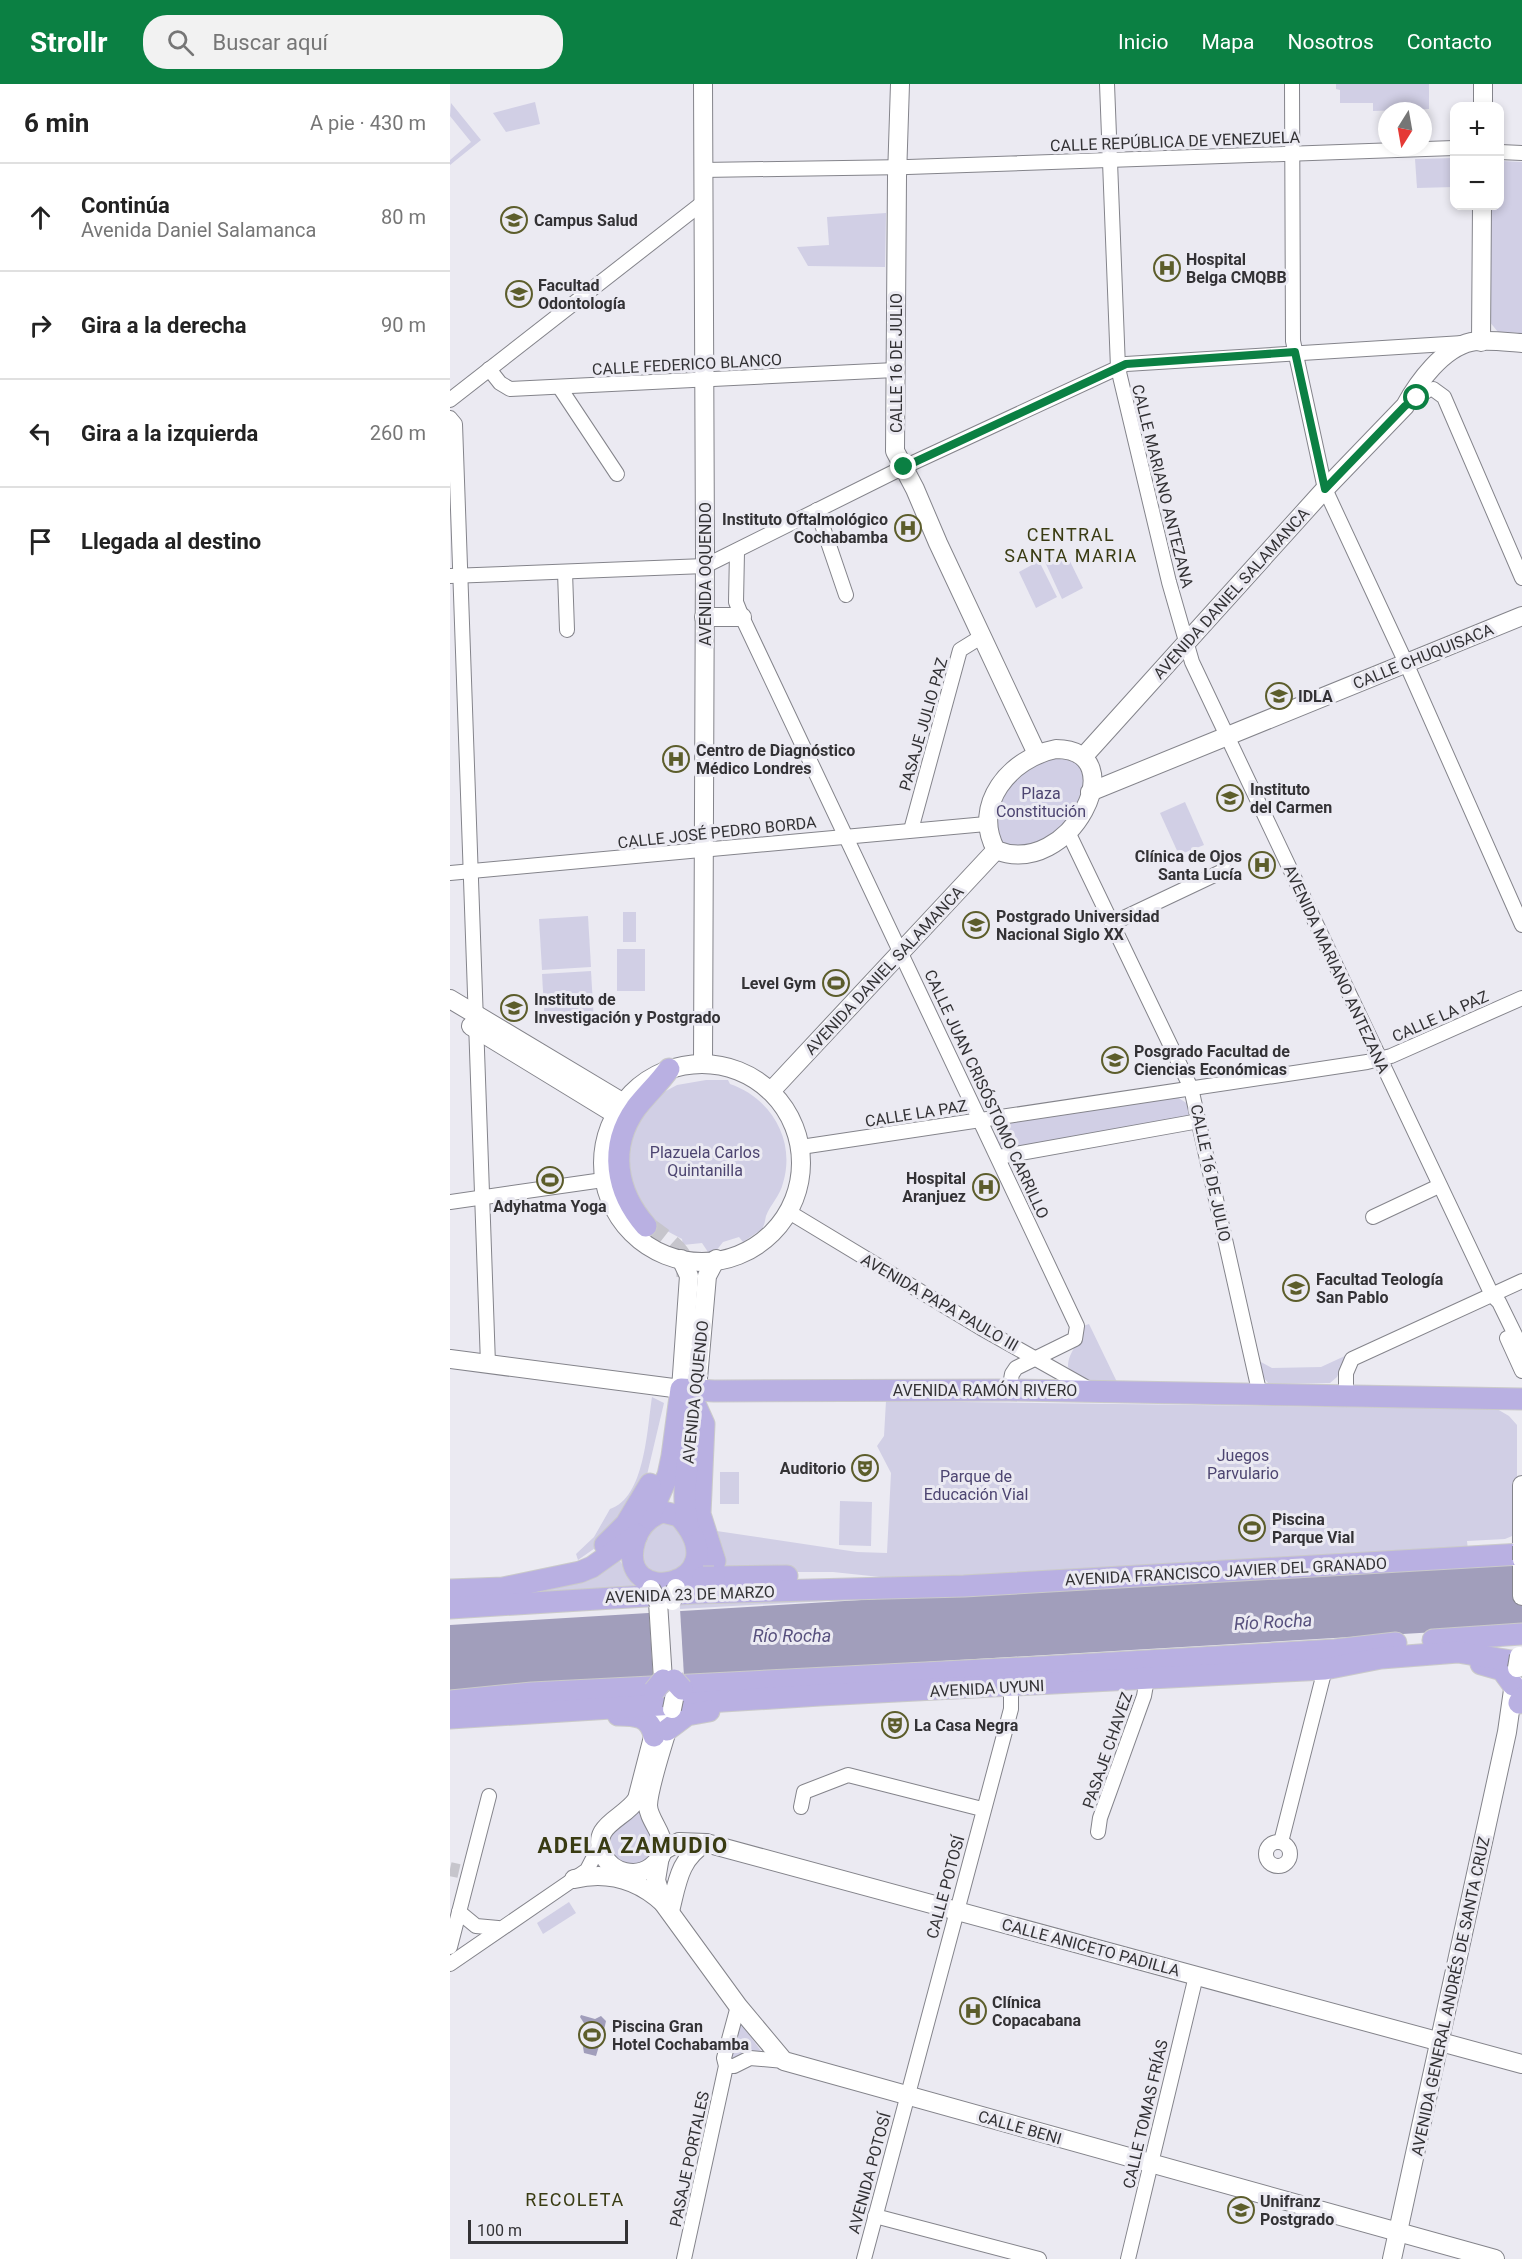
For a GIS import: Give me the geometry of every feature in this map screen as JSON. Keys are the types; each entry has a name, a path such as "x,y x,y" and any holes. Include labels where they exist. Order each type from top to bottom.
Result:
{"main road":[{"name":"AVENIDA OQUENDO","path":"703,84 701,204 705,379 703,1064"},
{"name":"CALLE 16 DE JULIO","path":"900,84 897,167 895,451 1037,754"},
{"path":"1483,84 1483,102"},
{"path":"1482,210 1476,342 1522,343"},
{"name":"AVENIDA DANIEL SALAMANCA","path":"1084,756 1325,489 1405,406 1414,389 1436,365 1455,349 1476,342"},
{"name":"CALLE CHUQUISACA","path":"1090,792 1522,616"},
{"path":"704,617 742,617"},
{"path":"1066,749 1084,756 1089,760 1093,774 1090,792 1083,810 1068,832 1041,852 1024,856 1008,855 996,850 986,824 993,800 1001,785 1017,766 1037,754 1066,749"},
{"name":"AVENIDA DANIEL SALAMANCA","path":"772,1090 996,850"},
{"path":"450,999 475,1021 618,1108"},
{"path":"450,1013 475,1021"},
{"path":"703,1064 741,1074 772,1090 791,1116 801,1148 799,1188 789,1212 778,1226 750,1248 716,1259 681,1259 656,1252 628,1232 611,1208 603,1180 603,1146 618,1108 643,1082 669,1070 703,1064"},
{"path":"646,1226 634,1212 622,1187 618,1160 621,1142 636,1108 669,1070"},
{"name":"AVENIDA OQUENDO","path":"643,1526 670,1466 678,1429 691,1394 689,1276 681,1259"},
{"name":"AVENIDA OQUENDO","path":"688,1526 685,1513 685,1489 691,1394 707,1276 716,1259"},
{"name":"AVENIDA RAMÓN RIVERO","path":"450,1359 691,1394 1009,1390 1522,1399"},
{"path":"675,1591 711,1574 715,1561 700,1514 704,1424 691,1394"},
{"path":"563,1575 608,1543 639,1505 654,1476 668,1420"},
{"path":"1522,1485 1522,1596"},
{"path":"675,1591 634,1561 633,1548 643,1526 663,1512 679,1516 695,1538 697,1549 695,1560 675,1591 668,1691 661,1733 643,1801 662,1838 656,1880 667,1907 738,2006 784,2061"},
{"name":"AVENIDA 23 DE MARZO","path":"450,1590 503,1588 592,1567 643,1526"},
{"name":"AVENIDA FRANCISCO JAVIER DEL GRANADO","path":"675,1591 829,1576 879,1588 931,1587 1522,1554"},
{"name":"AVENIDA 23 DE MARZO","path":"450,1608 675,1591"},
{"path":"450,1601 488,1604"},
{"name":"AVENIDA GENERAL ANDRÉS DE SANTA CRUZ","path":"1392,2259 1520,1676 1522,1635"},
{"name":"AVENIDA UYUNI","path":"874,1685 1522,1635"},
{"name":"AVENIDA UYUNI","path":"458,1709 532,1693 819,1677 874,1685 1011,1687 1468,1662 1495,1666 1508,1676 1520,1676"},
{"path":"458,1709 507,1702 650,1695 682,1689 705,1692 874,1685"},
{"path":"661,1733 678,1720 698,1712 792,1705 874,1685"},
{"path":"458,1709 509,1720 634,1715 661,1733"},
{"path":"643,1801 610,1821 605,1827 600,1845 602,1854 613,1867 630,1873 647,1869 661,1854"},
{"name":"CALLE ANICETO PADILLA","path":"661,1854 679,1842 705,1844 1522,2064"},
{"path":"667,1907 684,1862 696,1849 705,1844"},
{"path":"574,1879 592,1876 618,1878 646,1889 667,1907"},
{"name":"CALLE BENI","path":"784,2061 1495,2259"}],"street":[{"name":"CALLE MARIANO ANTEZANA","path":"1107,84 1118,368 1169,582 1187,642"},
{"path":"1292,84 1295,352 1325,489 1406,663 1522,925"},
{"name":"CALLE REPÚBLICA DE VENEZUELA","path":"702,170 897,167 1450,148"},
{"path":"1504,152 1522,153"},
{"path":"450,400 701,204"},
{"path":"455,576 705,566 904,467 1126,364 1476,342"},
{"name":"CALLE FEDERICO BLANCO","path":"489,369 500,383 510,389 895,370"},
{"path":"560,388 617,474"},
{"name":"AVENIDA DANIEL SALAMANCA","path":"1405,406 1428,390 1439,390 1522,578"},
{"path":"450,418 455,424 455,576 472,783 471,871 475,1021 488,1365"},
{"path":"817,510 846,595"},
{"name":"CALLE JUAN CRISÓSTOMO CARRILLO","path":"737,552 736,602 742,617 1077,1326 1075,1339 1016,1368 1012,1374 1009,1390"},
{"path":"565,572 567,630"},
{"name":"PASAJE JULIO PAZ","path":"911,830 960,650 981,637"},
{"name":"AVENIDA MARIANO ANTEZANA","path":"1187,642 1192,662 1378,1060 1492,1295 1499,1302 1522,1349"},
{"name":"CALLE JOSÉ PEDRO BORDA","path":"450,873 986,824"},
{"name":"CALLE 16 DE JULIO","path":"1068,832 1191,1088 1260,1395"},
{"path":"1113,923 1225,870"},
{"name":"CALLE LA PAZ","path":"801,1148 1378,1060 1522,998"},
{"path":"999,1157 1199,1121"},
{"path":"450,1202 603,1180"},
{"path":"1373,1217 1439,1186"},
{"name":"AVENIDA PAPA PAULO III","path":"789,1212 1092,1391"},
{"path":"1346,1396 1346,1373 1352,1359 1522,1281"},
{"name":"AVENIDA MARIANO ANTEZANA","path":"1492,1295 1492,1305 1522,1371"},
{"path":"1281,1842 1325,1677 1334,1668"},
{"name":"PASAJE CHAVEZ","path":"1098,1832 1100,1818 1144,1696 1147,1679"},
{"name":"CALLE POTOSÍ","path":"907,2096 982,1809 1011,1709 1011,1687"},
{"path":"801,1807 804,1792 848,1775 982,1809"},
{"path":"450,1947 459,1912 464,1873 489,1796"},
{"path":"450,1964 498,1928 587,1870 600,1845"},
{"path":"459,1912 476,1926 498,1928"},
{"name":"CALLE TOMAS FRÍAS","path":"1128,2259 1196,1976"},
{"name":"PASAJE PORTALES","path":"684,2259 726,2066 724,2058 738,2006"},
{"path":"726,2066 734,2066 750,2058 784,2061"},
{"name":"AVENIDA POTOSÍ","path":"864,2259 907,2096"},
{"path":"875,2216 1039,2259"}],"green space":[{"path":"1336,84 1429,84 1429,102 1378,102 1378,111 1373,111 1373,103 1340,103 1340,90 1336,89"},
{"path":"535,102 540,124 506,132 493,113"},
{"path":"451,103 481,140 450,165 450,160 471,142 450,116"},
{"path":"1450,158 1450,187 1417,188 1415,159"},
{"path":"1504,161 1522,162 1522,333 1498,332 1489,321 1491,210 1504,210"},
{"path":"886,213 885,267 808,266 797,247 829,245 827,217"},
{"path":"1065,551 1083,588 1062,599 1045,562"},
{"path":"1039,561 1057,597 1036,608 1019,572"},
{"name":"Plaza Constitución","path":"1056,757 1082,764 1084,784 1074,813 1057,833 1024,848 1001,843 998,812 1008,788 1029,770"},
{"path":"1185,802 1204,845 1179,855 1160,813"},
{"path":"623,912 636,912 636,942 623,942"},
{"path":"588,916 591,967 542,970 539,919"},
{"path":"617,949 645,949 645,991 617,991"},
{"path":"591,971 594,1022 545,1025 542,974"},
{"name":"Plazuela Carlos Quintanilla","path":"706,1080 728,1080 730,1084 757,1099 777,1123 786,1151 782,1188 766,1216 762,1229 743,1242 739,1237 723,1242 716,1251 708,1252 702,1243 683,1245 682,1239 652,1223 633,1199 624,1167 638,1116 664,1092 677,1085"},
{"path":"1177,1097 1188,1104 1192,1119 1002,1152 997,1140 998,1130 1005,1124"},
{"path":"1089,1324 1117,1382 1084,1379 1068,1367 1070,1356 1083,1326"},
{"path":"1347,1355 1337,1377 1330,1383 1269,1384 1263,1377 1259,1361 1272,1368 1321,1367"},
{"path":"652,1397 664,1403 646,1479 605,1541 578,1560 576,1554 594,1537 610,1509 622,1502 631,1491 646,1444"},
{"name":"Parque de Educación Vial","path":"886,1401 1497,1409 1509,1416 1517,1425 1517,1534 1505,1539 1467,1541 1468,1550 918,1581 833,1572 716,1572 710,1530 857,1552 887,1553 891,1473 877,1446 884,1436"},
{"path":"720,1472 739,1472 739,1504 720,1504"},
{"path":"840,1501 872,1502 871,1546 839,1545"},
{"path":"666,1519 688,1537 685,1564 661,1578 641,1562 644,1535"},
{"path":"617,1555 635,1588 487,1596"},
{"path":"916,1596 680,1609 680,1601"},
{"path":"643,1801 657,1841 650,1860 630,1867 613,1856 611,1838 623,1819"},
{"path":"569,1902 576,1913 543,1934 537,1923"},
{"path":"737,2022 740,2022 761,2051 730,2062"}],"water":[{"name":"Río Rocha","path":"1522,1560 1522,1627 450,1690 450,1625"},
{"name":"Piscina Gran Hotel Cochabamba","path":"581,2015 595,2019 601,2016 606,2021 604,2030 594,2030 595,2041 601,2039 603,2043 599,2046 596,2056 584,2053 582,2041 589,2031"}],"pier":[{"path":"680,1609 684,1676 653,1678 649,1611"}],"tunnel":[{"path":"646,1226 679,1253 686,1268 687,1277"},
{"path":"450,1869 459,1871"}],"place":[{"name":"Campus Salud","path":"514,220"},
{"name":"Hospital Belga CMQBB","path":"1167,268"},
{"name":"Facultad Odontología","path":"519,294"},
{"name":"Instituto Oftalmológico Cochabamba","path":"908,528"},
{"name":"IDLA","path":"1279,696"},
{"name":"Centro de Diagnóstico Médico Londres","path":"676,759"},
{"name":"Instituto del Carmen","path":"1230,798"},
{"name":"Clínica de Ojos Santa Lucía","path":"1262,865"},
{"name":"Postgrado Universidad Nacional Siglo XX","path":"976,925"},
{"name":"Level Gym","path":"836,983"},
{"name":"Instituto de Investigación y Postgrado","path":"514,1008"},
{"name":"Posgrado Facultad de Ciencias Económicas","path":"1115,1060"},
{"name":"Adyhatma Yoga","path":"550,1180"},
{"name":"Hospital Aranjuez","path":"986,1187"},
{"name":"Facultad Teología San Pablo","path":"1296,1288"},
{"name":"Auditorio","path":"865,1468"},
{"name":"Piscina Parque Vial","path":"1252,1528"},
{"name":"La Casa Negra","path":"895,1725"},
{"name":"Clínica Copacabana","path":"973,2011"},
{"name":"Piscina Gran Hotel Cochabamba","path":"592,2035"},
{"name":"Unifranz Postgrado","path":"1241,2210"}],"district":[{"name":"CENTRAL SANTA MARIA","path":"1071,545"},
{"name":"ADELA ZAMUDIO","path":"633,1845"},
{"name":"RECOLETA","path":"575,2200"}],"route":[{"path":"904,467 1126,364 1295,352 1325,489 1405,406 1417,398"}],"park label":[{"name":"Juegos Parvulario","path":"1243,1464"}]}
